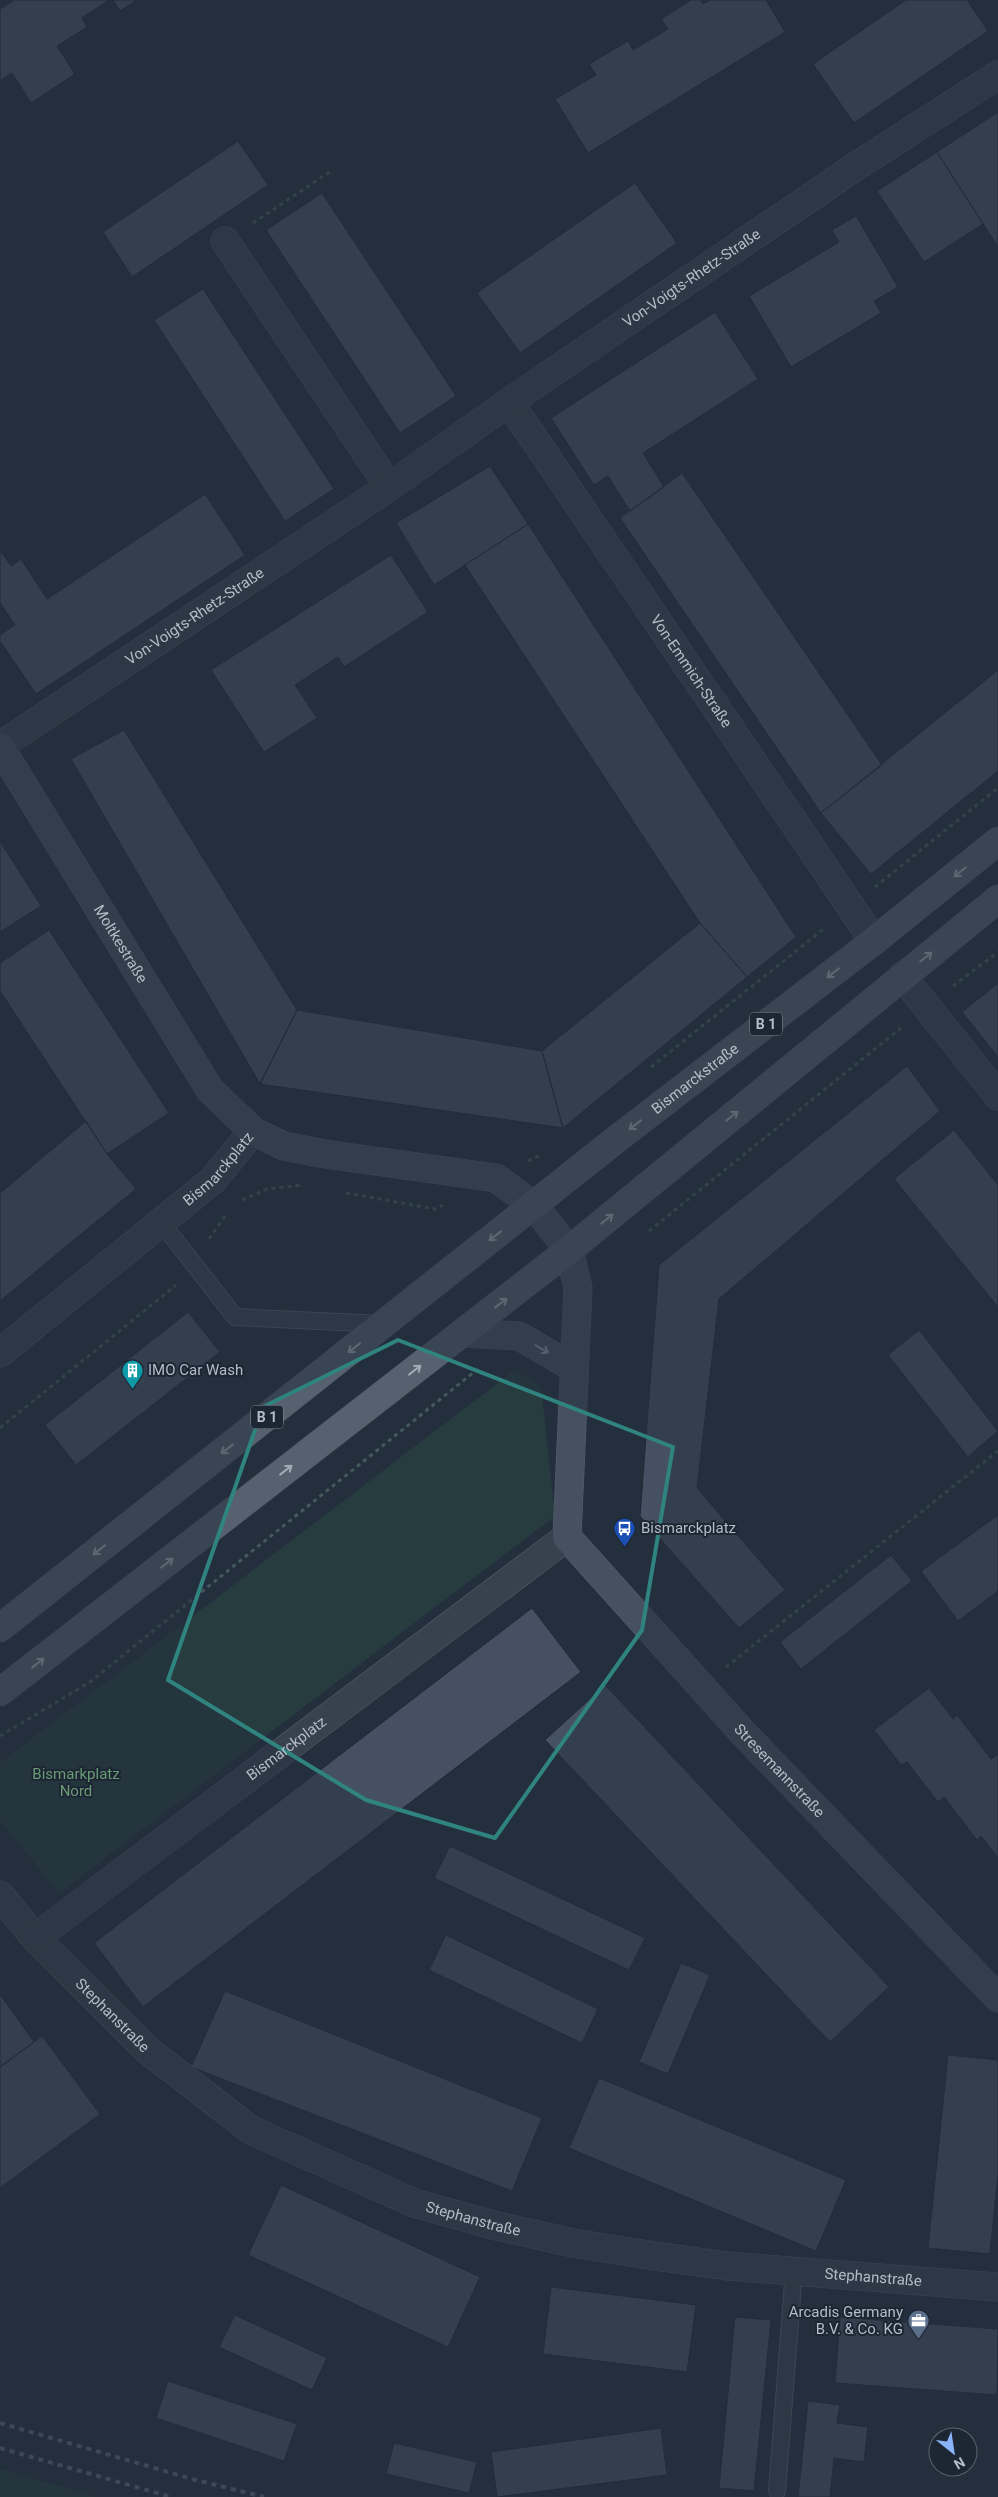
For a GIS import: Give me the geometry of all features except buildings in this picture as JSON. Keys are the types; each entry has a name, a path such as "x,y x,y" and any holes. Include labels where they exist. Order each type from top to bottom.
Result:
{"main road":[{"name":"Bismarckstraße","path":"534,1206 874,941 998,841"},
{"path":"0,1692 569,1250 998,898"},
{"name":"B 1","path":"0,1628 534,1206"}],"street":[{"name":"Von-Voigts-Rhetz-Straße","path":"0,747 389,487 509,402 847,172 998,75"},
{"path":"225,241 389,487"},
{"name":"Von-Emmich-Straße","path":"509,402 874,941"},
{"name":"Moltkestraße","path":"0,747 210,1090 254,1131"},
{"path":"902,976 998,1096"},
{"name":"Bismarckplatz","path":"0,1353 213,1180 254,1131 284,1146 326,1154 496,1178 534,1206 569,1250 578,1288 567,1537 36,1938"},
{"path":"462,1334 519,1336 574,1368"},
{"name":"Stresemannstraße","path":"567,1537 744,1734 998,1998"},
{"path":"0,1895 36,1938"},
{"name":"Stephanstraße","path":"36,1938 146,2049 251,2130 414,2203 497,2226 573,2243 727,2266 998,2287"}],"lane":[{"path":"161,1222 235,1317 384,1324"},
{"path":"777,2492 794,2270"}],"path":[{"path":"225,241 331,171"},
{"path":"643,1074 998,788"},
{"path":"644,1235 998,952"},
{"path":"0,1736 90,1682 519,1336"},
{"path":"701,1687 998,1451"}],"highlighted area":[{"path":"398,1340 673,1447 642,1630 495,1838 366,1800 168,1680 263,1407"}],"green space":[{"name":"Bismarkplatz Nord","path":"515,1370 541,1386 555,1516 59,1893 0,1821 0,1763"},
{"path":"0,2469 98,2497 0,2497"}],"railway":[{"path":"0,2423 192,2479 264,2497"},
{"path":"0,2448 171,2497"}],"place":[{"name":"IMO Car Wash","path":"132,1389"},
{"name":"Bismarckplatz","path":"625,1547"},
{"name":"Arcadis Germany B.V. & Co. KG","path":"919,2340"}]}
